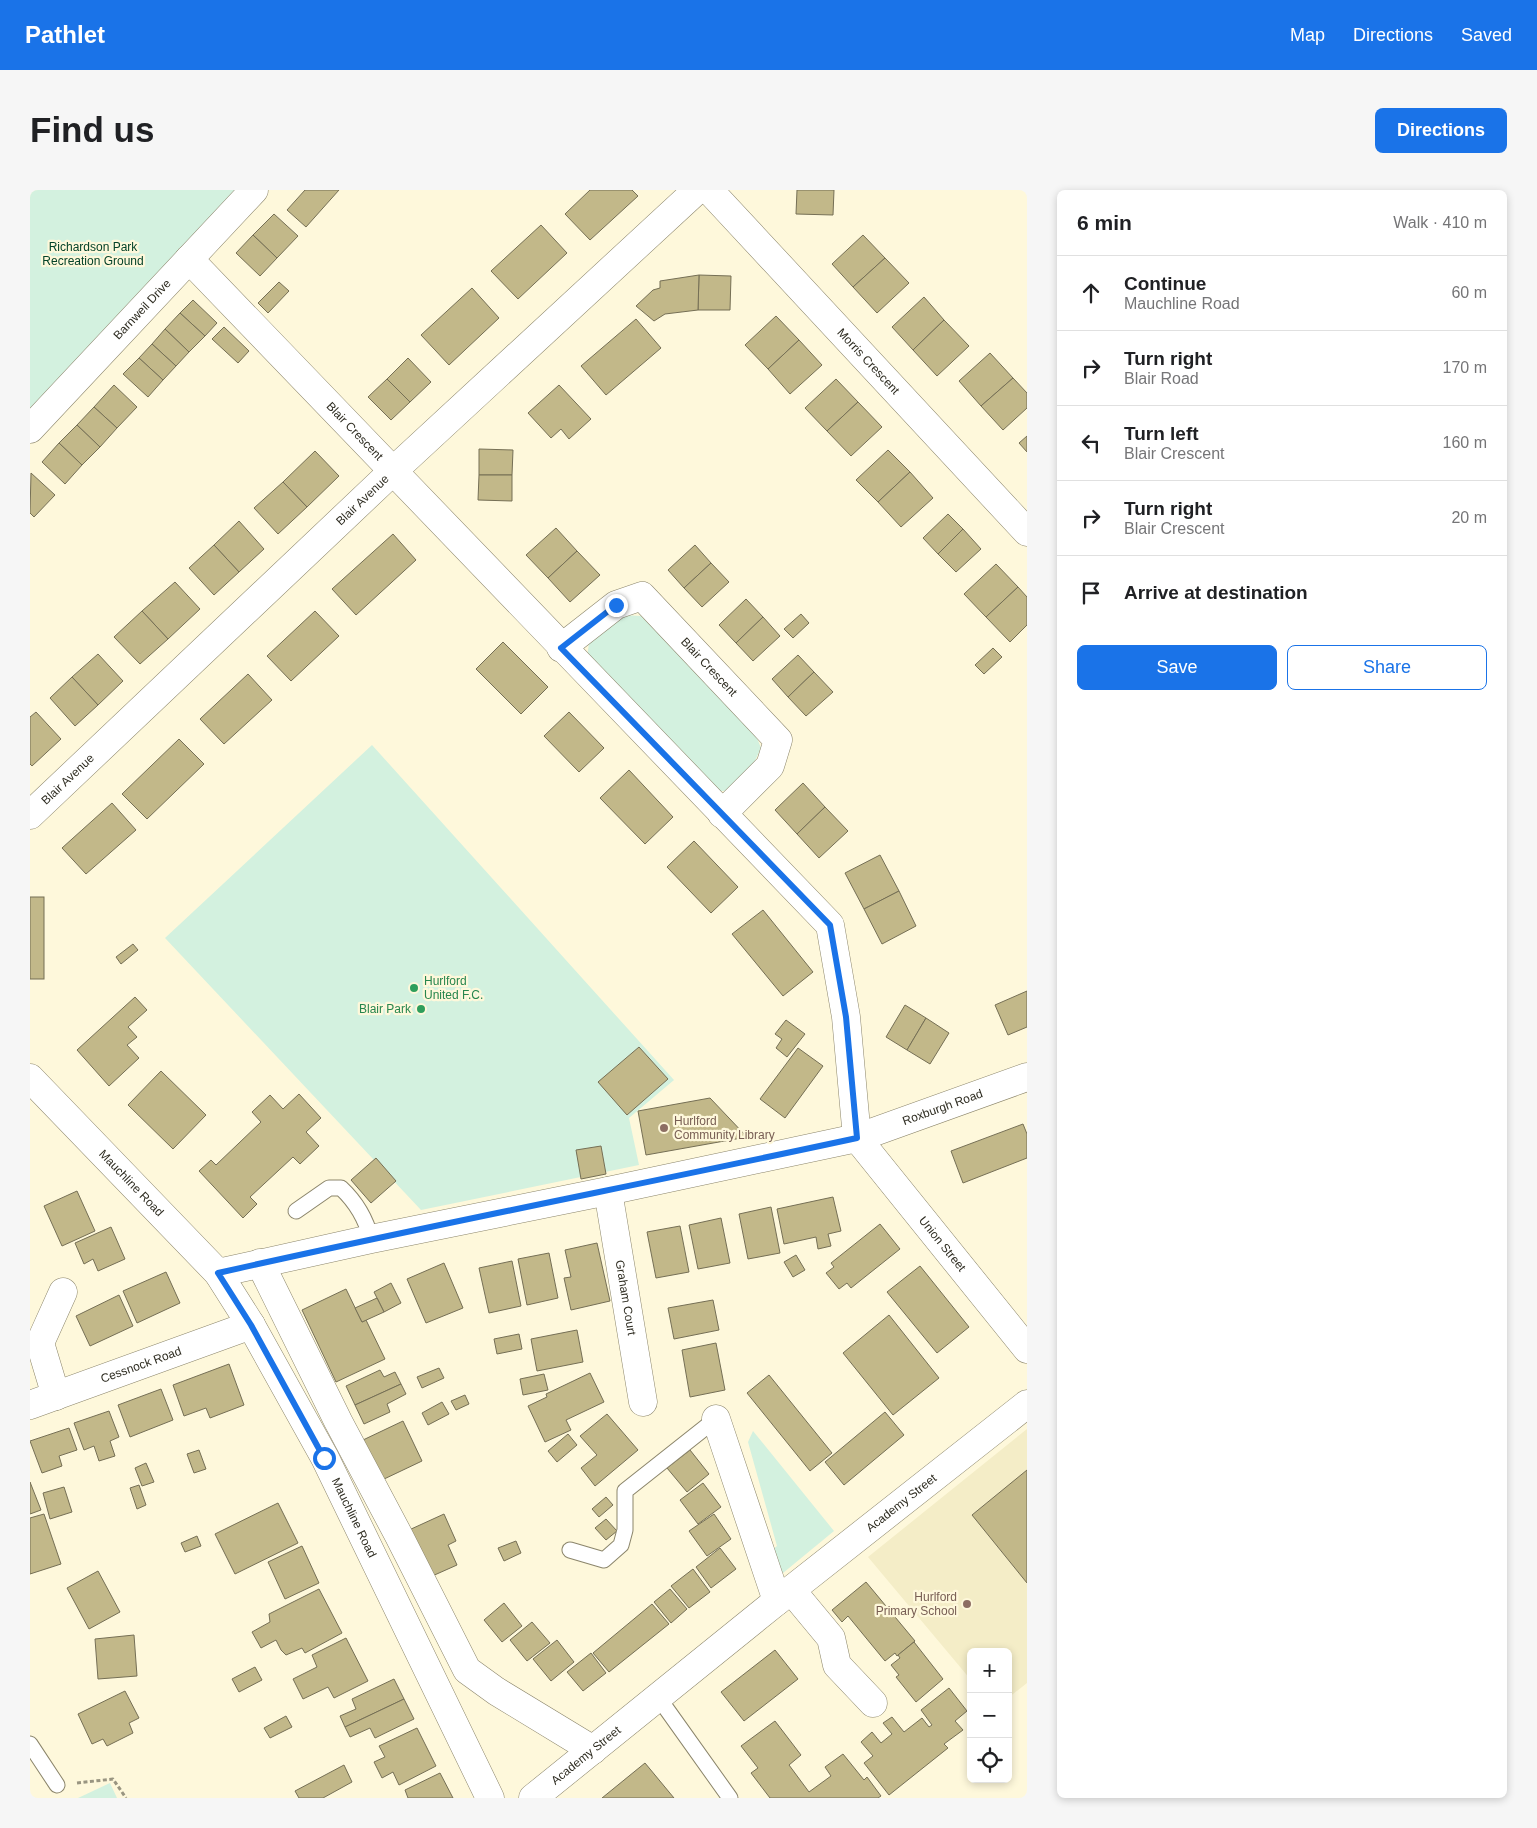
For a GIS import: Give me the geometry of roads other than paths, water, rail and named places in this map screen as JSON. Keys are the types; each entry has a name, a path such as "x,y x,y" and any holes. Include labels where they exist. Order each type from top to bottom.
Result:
{"street":[{"name":"Barnweil Drive","path":"30,429 254,190"},
{"name":"Blair Avenue","path":"30,815 393,471 697,190"},
{"name":"Morris Crescent","path":"709,190 1027,532"},
{"name":"Blair Crescent","path":"189,259 561,648 830,925 846,1017 857,1138"},
{"name":"Blair Crescent","path":"561,648 616,605 642,596 778,740 770,766 722,814"},
{"name":"Roxburgh Road","path":"218,1273 371,1239 857,1138 1027,1077"},
{"name":"Mauchline Road","path":"30,1078 218,1273 251,1325 324,1458 490,1798"},
{"name":"Union Street","path":"857,1138 1027,1349"},
{"name":"Graham Court","path":"608,1191 643,1402"},
{"path":"260,1263 338,1421 467,1670 496,1692 593,1750"},
{"path":"56,1396 40,1343 63,1292"},
{"name":"Cessnock Road","path":"30,1405 251,1325"},
{"name":"Academy Street","path":"533,1798 1027,1404"},
{"path":"716,1419 784,1596 831,1638 837,1665 873,1703"}],"lane":[{"path":"296,1211 329,1188 341,1188 363,1215 371,1239"},
{"path":"570,1550 604,1560 621,1545 625,1530 625,1491 716,1419"},
{"path":"658,1697 730,1798"},
{"path":"30,1744 57,1785"}],"place":[{"name":"Hurlford United F.C.","path":"414,988"},
{"name":"Blair Park","path":"421,1009"},
{"name":"Hurlford Community Library","path":"664,1128"},
{"name":"Hurlford Primary School","path":"967,1604"}],"park label":[{"name":"Richardson Park Recreation Ground","path":"93,254"}]}
